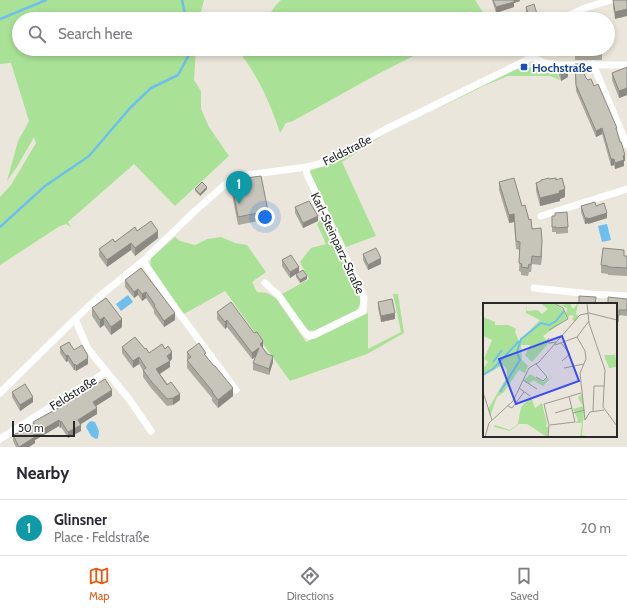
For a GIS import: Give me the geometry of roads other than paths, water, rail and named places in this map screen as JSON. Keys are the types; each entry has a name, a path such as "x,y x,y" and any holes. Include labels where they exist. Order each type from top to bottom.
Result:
{"street":[{"path":"576,12 611,0"},
{"path":"531,57 545,63 558,65 627,65"},
{"name":"Feldstraße","path":"0,394 75,319 100,296 143,261 229,181 246,175 306,168 323,163 384,130 531,57"},
{"path":"593,64 627,145"},
{"name":"Karl-Steinparz-Straße","path":"265,283 280,296 308,336 314,335 363,311 364,297 307,174 306,168"},
{"path":"541,216 627,189"},
{"path":"143,261 176,309 236,390"},
{"path":"534,288 627,296"},
{"name":"Feldstraße","path":"75,319 88,349 129,399 151,431"},
{"name":"Feldstraße","path":"0,439 106,372"}],"water":[{"path":"607,224 611,240 602,242 598,226"},
{"path":"128,295 133,302 121,311 116,304"},
{"path":"91,421 95,422 99,431 98,438 96,439 91,436 86,427"}],"waterway":[{"path":"17,12 46,0"},
{"path":"182,0 185,12"},
{"path":"0,19 12,14"},
{"path":"0,227 45,186 89,156 130,108 151,88 178,75 188,56"}],"place":[{"name":"Hochstraße","path":"524,67"},
{"name":"Glinsner","path":"239,204"}]}
